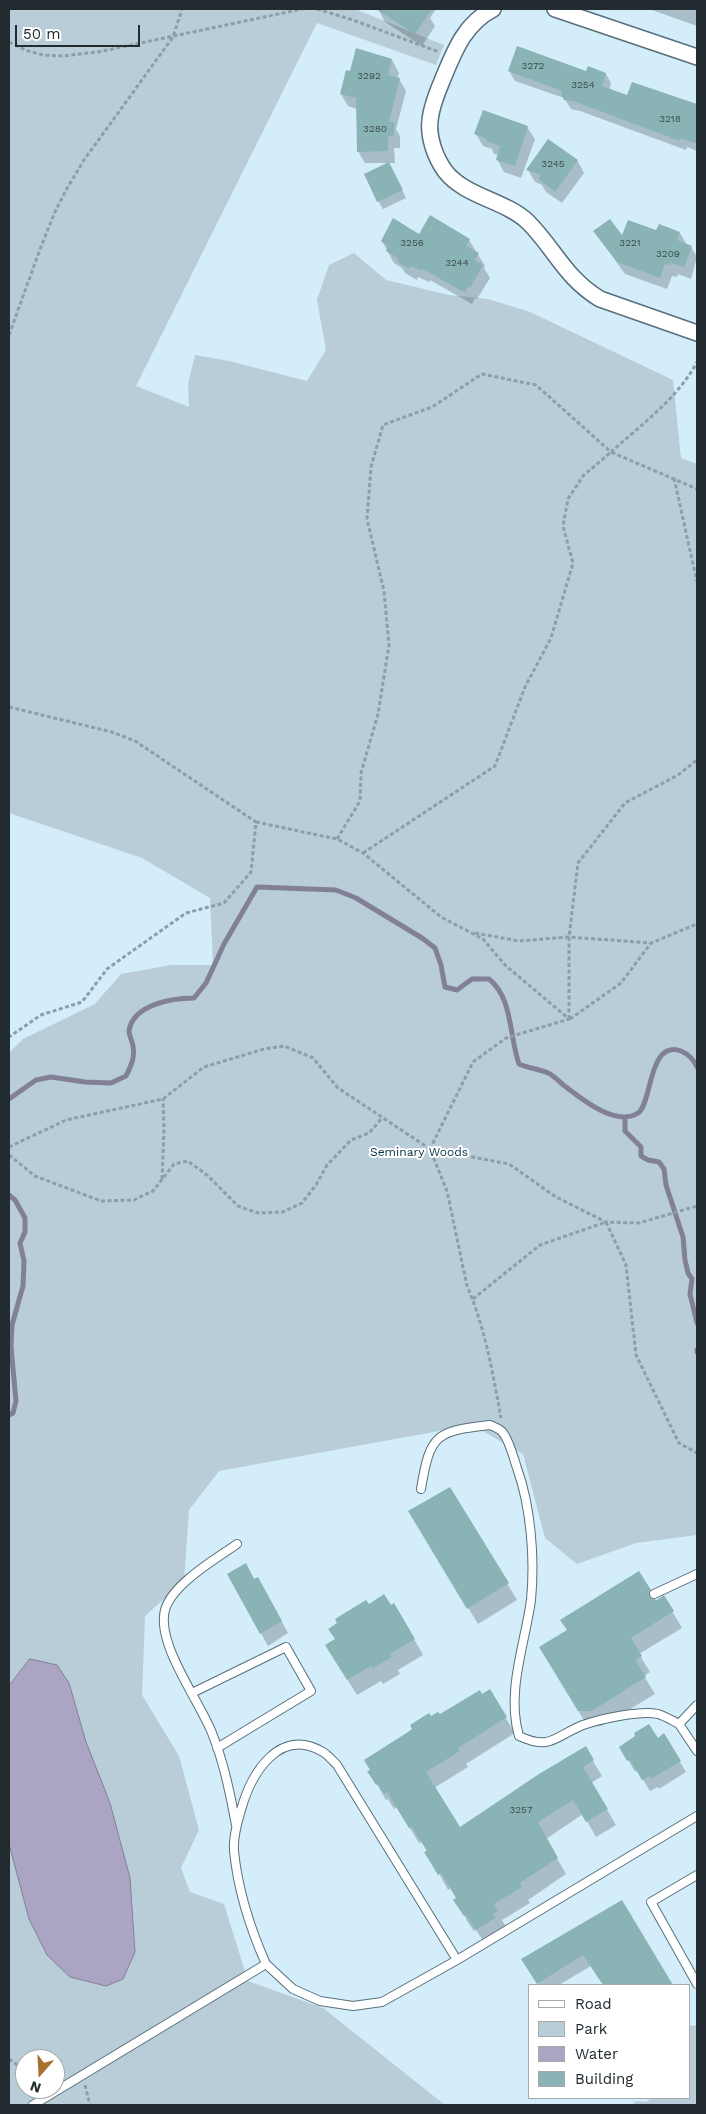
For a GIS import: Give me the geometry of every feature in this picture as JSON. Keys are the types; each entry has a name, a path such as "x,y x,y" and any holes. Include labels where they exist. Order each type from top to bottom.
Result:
{"street":[{"path":"493,9 481,16 466,31 452,57 438,92 430,120 431,140 444,170 460,184 518,214 527,221 543,239 566,271 591,294 600,299 697,333"},
{"path":"555,9 697,57"}],"lane":[{"path":"421,1489 426,1459 434,1443 444,1434 490,1425 503,1432 523,1484 531,1538 531,1600 516,1691 515,1722 519,1736 534,1743 547,1743 584,1725 636,1713 658,1714 679,1724 697,1752"},
{"path":"236,1827 228,1780 212,1731 168,1643 163,1627 165,1609 174,1594 189,1579 237,1544"},
{"path":"654,1594 697,1574"},
{"path":"192,1693 286,1647 311,1691 217,1748"},
{"path":"679,1724 697,1705"},
{"path":"457,1960 337,1765 323,1752 304,1745 286,1747 269,1756 256,1772 246,1792 236,1827 234,1849 240,1894 252,1934 266,1964 293,1989 320,2002 353,2006 382,2002 457,1960 697,1816"},
{"path":"697,1876 651,1902 697,1984"},
{"path":"33,2105 266,1964"}],"path":[{"path":"9,335 36,259 66,190 84,160 172,36 182,9"},
{"path":"9,42 42,55 62,56 98,52 302,9"},
{"path":"317,9 353,20 452,57"},
{"path":"363,853 495,766 525,687 551,638 573,562 563,526 568,499 583,476 656,412 690,376 697,362"},
{"path":"338,839 360,801 361,773 378,714 389,645 384,591 367,519 371,467 383,425 432,407 482,374 536,385 611,452 697,489"},
{"path":"674,478 697,582"},
{"path":"9,707 112,732 135,740 256,822 338,839 363,853 441,916 483,939 505,965 569,1019"},
{"path":"569,1019 570,937 578,863 625,802 678,775 697,760"},
{"path":"9,1037 41,1015 82,1002 107,969 186,913 224,902 251,872 256,822"},
{"path":"471,933 520,941 570,937 651,942 697,924"},
{"path":"503,1432 492,1370 473,1299 467,1286 447,1191 430,1150 473,1062 506,1038 569,1019 621,983 651,942"},
{"path":"9,1147 66,1120 163,1099 204,1067 264,1049 284,1046 313,1058 338,1088 430,1150 509,1164 556,1197 606,1222 626,1265 636,1355 679,1443 697,1453"},
{"path":"162,1179 163,1099"},
{"path":"9,1155 35,1176 101,1201 134,1200 152,1191 174,1164 188,1161 207,1175 238,1206 258,1213 283,1212 302,1203 316,1185 327,1165 351,1140 369,1133 382,1118"},
{"path":"473,1299 540,1245 606,1222 639,1223 697,1206"},
{"path":"83,2074 90,2105"}],"green space":[{"name":"Seminary Woods","path":"9,9 355,9 444,45 436,65 317,23 136,386 189,407 188,384 195,355 229,361 307,381 326,350 317,300 329,265 354,253 386,280 449,295 488,299 530,312 673,380 681,458 697,464 697,1535 636,1543 577,1564 545,1538 523,1454 472,1425 219,1471 189,1510 184,1581 145,1616 142,1695 179,1756 199,1830 181,1868 190,1892 224,1904 248,1981 323,2008 445,2105 65,2105 62,2103 61,2105 9,2105 9,1053 23,1039 95,1004 121,974 171,965 213,965 210,898 142,858 9,813"},
{"path":"697,2025 697,2105 632,2105 636,2101 646,2102 650,2099 691,2099 691,2026"}],"water":[{"path":"30,1659 57,1665 69,1683 86,1742 110,1803 130,1878 135,1952 123,1979 106,1986 70,1977 47,1955 29,1919 9,1844 9,1686"}],"building":[{"path":"376,9 432,9 415,34"},
{"path":"517,46 586,71 588,66 606,73 602,86 627,95 632,82 697,104 697,144 681,138 680,141 573,101 564,100 561,94 562,91 508,71"},
{"path":"356,48 392,59 388,75 400,78 389,122 394,122 394,136 388,136 388,151 357,152 356,98 340,94 346,70 350,71"},
{"path":"483,110 528,126 515,166 496,160 500,146 474,134"},
{"path":"548,139 578,160 555,192 538,179 541,175 526,170"},
{"path":"389,162 403,190 377,202 364,174"},
{"path":"430,215 470,239 466,246 479,253 475,260 483,265 470,288 468,286 465,293 423,269 422,271 411,266 409,269 397,261 398,258 386,251 388,246 381,241 393,218 419,234"},
{"path":"610,219 622,235 628,220 656,230 659,224 680,232 677,240 692,246 684,267 671,263 670,266 665,264 660,278 617,262 593,231"},
{"path":"450,1487 509,1583 467,1609 408,1511"},
{"path":"246,1563 254,1579 258,1577 282,1621 260,1634 227,1574"},
{"path":"639,1571 651,1590 648,1594 650,1598 657,1600 664,1595 674,1611 631,1638 642,1656 635,1660 646,1677 592,1711 578,1711 539,1647 567,1630 560,1620"},
{"path":"384,1594 391,1605 394,1603 415,1639 390,1654 392,1657 373,1668 371,1666 347,1680 325,1645 335,1639 328,1629 337,1623 335,1619 366,1600 369,1604"},
{"path":"490,1689 507,1717 458,1748 460,1751 426,1772 460,1827 539,1774 586,1746 594,1760 583,1767 608,1809 586,1822 573,1800 538,1822 558,1858 520,1883 522,1887 494,1904 498,1911 493,1914 495,1918 476,1930 453,1900 456,1898 441,1873 438,1875 424,1852 427,1851 412,1827 409,1828 387,1792 384,1794 378,1784 376,1785 367,1771 370,1770 364,1760 412,1729 410,1725 429,1713 431,1716 438,1712 440,1714 480,1690 482,1694"},
{"path":"649,1724 658,1738 664,1733 681,1761 651,1779 650,1776 642,1780 630,1760 627,1761 619,1747 635,1736 634,1733"},
{"path":"622,1900 672,1984 602,1984 583,1955 537,1984 521,1959"}],"waterway":[{"path":"9,1099 36,1080 51,1077 85,1082 111,1083 126,1076 132,1063 133,1055 129,1034 132,1022 138,1014 155,1004 176,999 194,998 206,983 224,944 257,887 336,890 356,898 435,948 441,965 445,987 457,990 472,979 489,979 497,987 506,1007 519,1064 551,1074 581,1099 600,1110 620,1117 638,1113 643,1108 652,1074 657,1063 662,1054 670,1050 681,1051 686,1054 697,1067"},
{"path":"625,1117 625,1131 641,1147 641,1156 648,1160 659,1162 664,1169 666,1185 683,1237 685,1260 688,1273 692,1279 690,1294 697,1323"},
{"path":"9,1195 15,1200 25,1218 25,1232 20,1243 24,1261 23,1286 12,1325 11,1347 16,1401 13,1413 9,1415"}]}
